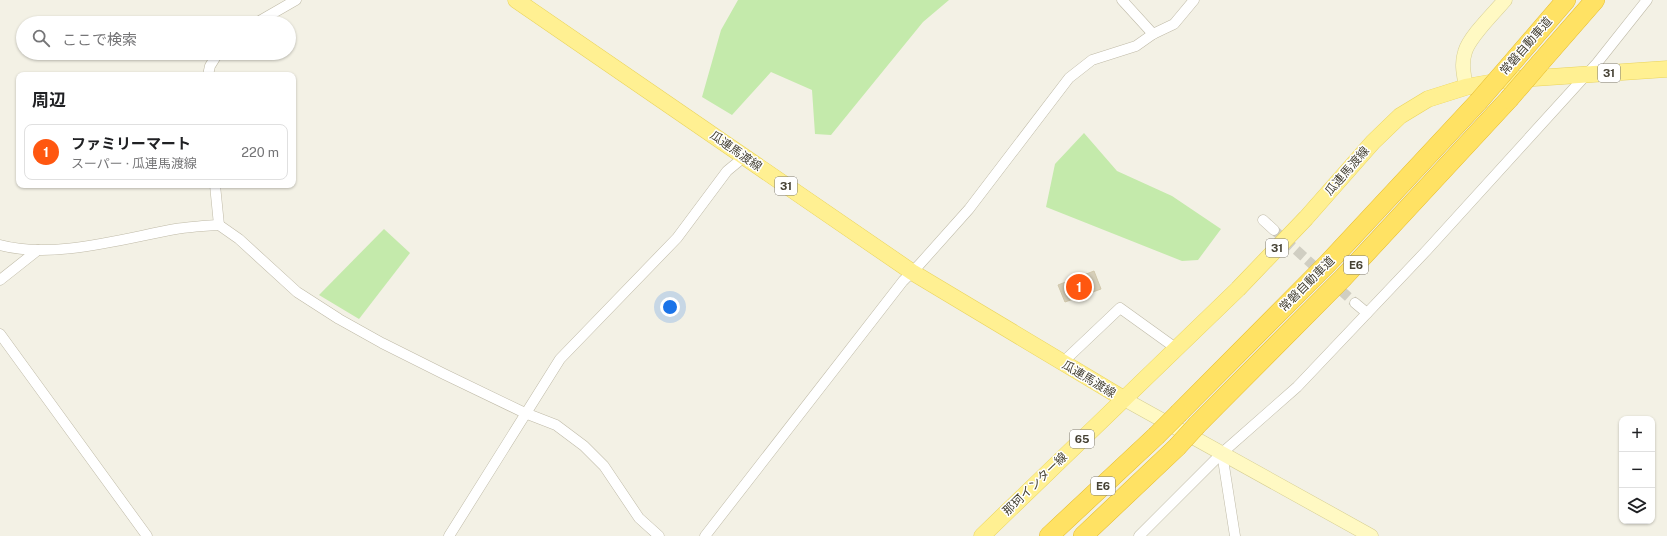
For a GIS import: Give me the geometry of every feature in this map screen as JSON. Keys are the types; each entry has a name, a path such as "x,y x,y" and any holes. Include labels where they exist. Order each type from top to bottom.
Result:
{"highway":[{"name":"常磐自動車道","path":"1049,536 1156,436 1328,263 1478,102 1566,0"},
{"name":"常磐自動車道","path":"1083,536 1177,447 1343,278 1509,99 1595,0"}],"main road":[{"name":"瓜連馬渡線","path":"516,0 912,272 1124,399 1243,284 1306,218 1373,142 1400,116 1428,99 1466,87 1506,80 1667,69"},
{"name":"那珂インター線","path":"982,536 1124,399"}],"street":[{"path":"268,16 296,0"},
{"path":"1122,0 1153,34"},
{"path":"705,536 898,288 969,209 1069,78 1092,60 1136,46 1153,34 1174,24 1194,0"},
{"path":"1138,536 1222,453 1296,387 1427,250 1597,63 1647,0"},
{"path":"1466,87 1463,62 1465,51 1471,40 1501,1"},
{"path":"209,72 214,60"},
{"path":"449,536 560,359 677,238 727,171 744,157"},
{"path":"215,188 219,225"},
{"path":"1263,220 1274,230"},
{"path":"0,245 38,250 91,246 172,230 219,225 239,239 297,292 339,318 382,343 525,413 556,425 584,446 604,466 639,518 659,536"},
{"path":"0,280 38,250"},
{"path":"1355,303 1367,313"},
{"path":"1062,363 1120,308 1177,349"},
{"path":"0,334 147,536"},
{"path":"1124,399 1371,536"},
{"path":"1222,453 1235,536"}],"green space":[{"path":"738,0 949,0 923,22 831,135 815,134 812,90 771,72 732,115 702,97 721,30"},
{"path":"1084,133 1117,171 1172,196 1221,229 1198,260 1182,261 1046,207 1055,164"},
{"path":"384,229 410,253 359,319 319,295"}],"building":[{"path":"1094,271 1101,289 1065,302 1058,285"}],"tunnel":[{"path":"1274,230 1355,303"}],"place":[{"name":"ファミリーマート","path":"1079,287"}]}
